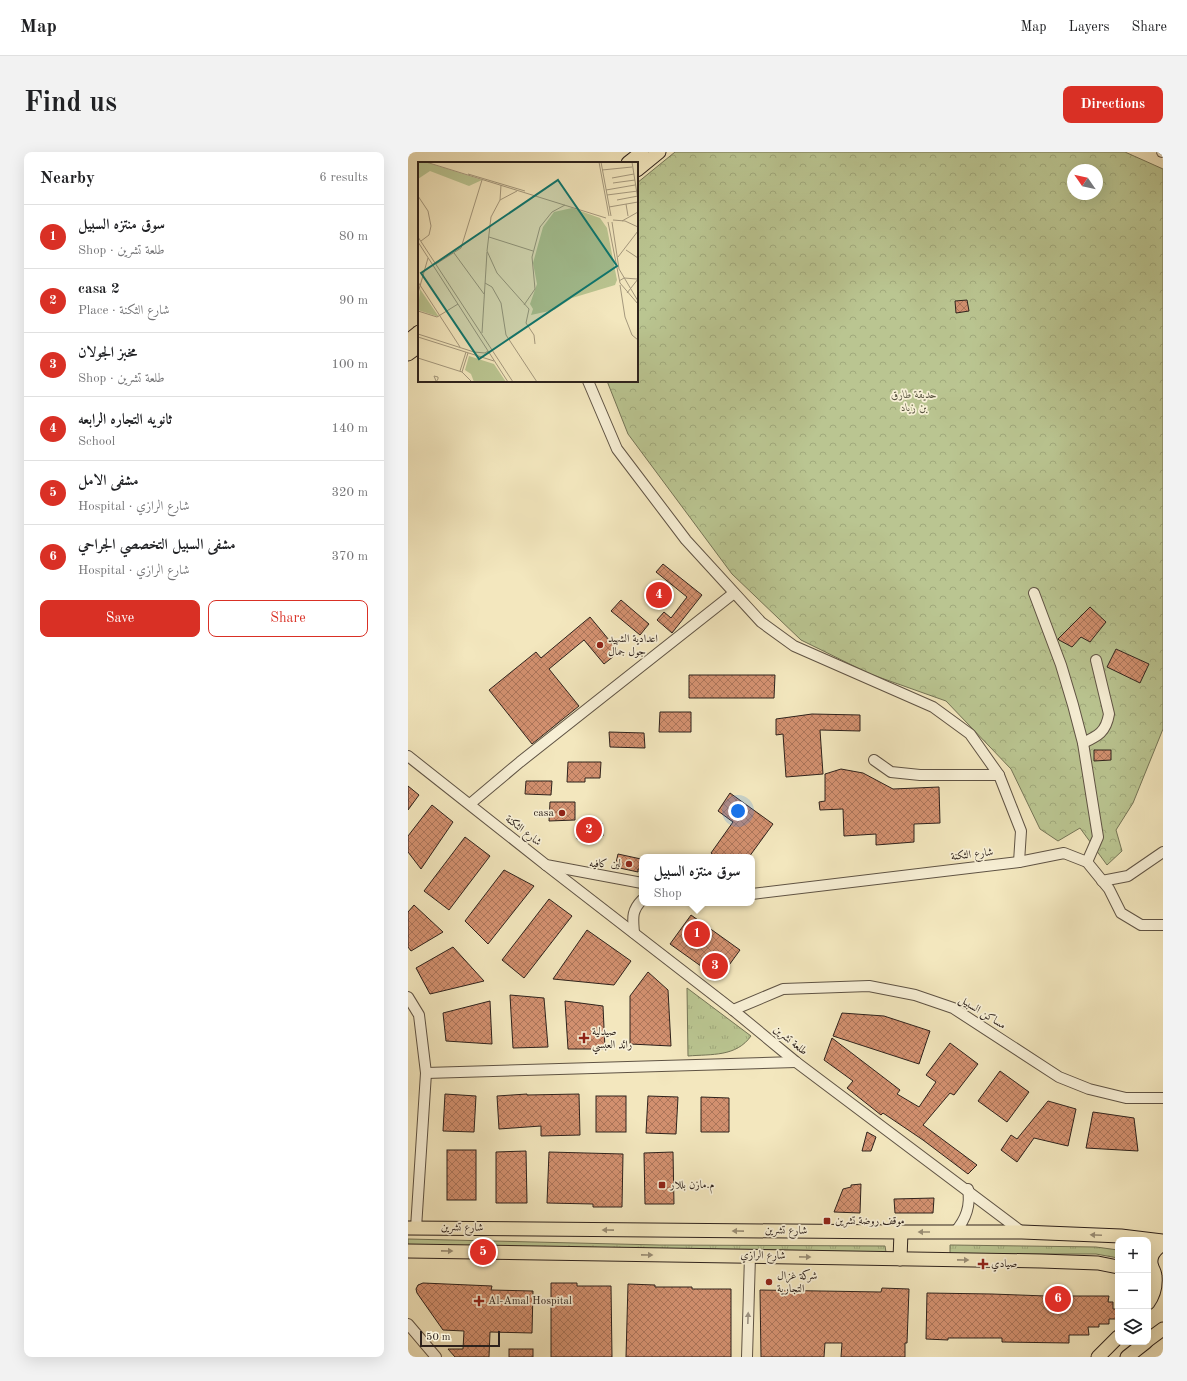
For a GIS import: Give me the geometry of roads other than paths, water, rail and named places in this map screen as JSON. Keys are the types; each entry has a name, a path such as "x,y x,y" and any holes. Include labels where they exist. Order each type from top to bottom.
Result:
{"main road":[{"path":"629,162 642,152"},
{"path":"638,169 659,152"},
{"path":"408,341 418,333"},
{"path":"408,354 418,347"},
{"name":"شارع تشرين","path":"412,1228 1022,1232 1121,1236 1163,1242"},
{"path":"900,1259 901,1232"},
{"path":"1155,1298 1155,1274 1151,1266 1151,1257 1156,1248 1163,1242"},
{"name":"شارع الرازي","path":"408,1251 1041,1261 1098,1263 1115,1266"},
{"path":"1151,1338 1163,1329"},
{"path":"1098,1357 1115,1340"},
{"path":"1127,1357 1142,1345"}],"street":[{"path":"588,382 617,449 686,540 761,622 794,646 933,707 970,734 999,776 1021,831 1019,862"},
{"path":"470,804 526,757 734,593"},
{"path":"1034,593 1061,665 1082,743 1098,837 1087,862 1109,889 1121,913 1141,925 1163,925"},
{"path":"1082,743 1098,736 1108,720 1109,714 1096,660"},
{"name":"شارع الثكنة","path":"408,756 546,865 639,882"},
{"path":"874,760 891,772 920,775 999,776"},
{"path":"1102,881 1128,876 1163,852"},
{"name":"شارع الثكنة","path":"755,894 1019,862 1064,853 1087,862"},
{"name":"طلعة تشرين","path":"546,865 733,1010 796,1062 968,1189 1022,1232"},
{"path":"634,933 632,916 636,906 639,903"},
{"name":"مساكن السبيل","path":"733,1010 783,989 869,986 916,995 953,1008 1059,1077 1089,1089 1126,1098 1163,1098"},
{"path":"408,997 419,1015 426,1073 412,1228"},
{"path":"426,1073 796,1062"},
{"path":"955,1232 964,1220 968,1209 968,1189"},
{"path":"747,1357 750,1256"},
{"path":"408,1324 436,1357"}],"place":[{"name":"ثانويه التجاره الرابعه","path":"659,595"},
{"name":"اعدادية الشهيد جول جمال","path":"600,645"},
{"name":"casa","path":"562,813"},
{"name":"casa 2","path":"589,830"},
{"name":"لين كافيه","path":"629,864"},
{"name":"سوق منتزه السبيل","path":"697,934"},
{"name":"مخبز الجولان","path":"715,966"},
{"name":"صيدلية رائد العبسي","path":"584,1038"},
{"name":"م.مازن بللار","path":"662,1185"},
{"name":"موقف روضة تشرين","path":"827,1221"},
{"name":"مشفى الامل","path":"483,1252"},
{"name":"صيادي","path":"983,1264"},
{"name":"شركة غزال التجارية","path":"769,1282"},
{"name":"مشفى السبيل التخصصي الجراحي","path":"1058,1299"},
{"name":"Al-Amal Hospital","path":"479,1301"}],"park label":[{"name":"حديقة طارق بن زياد","path":"914,401"}]}
